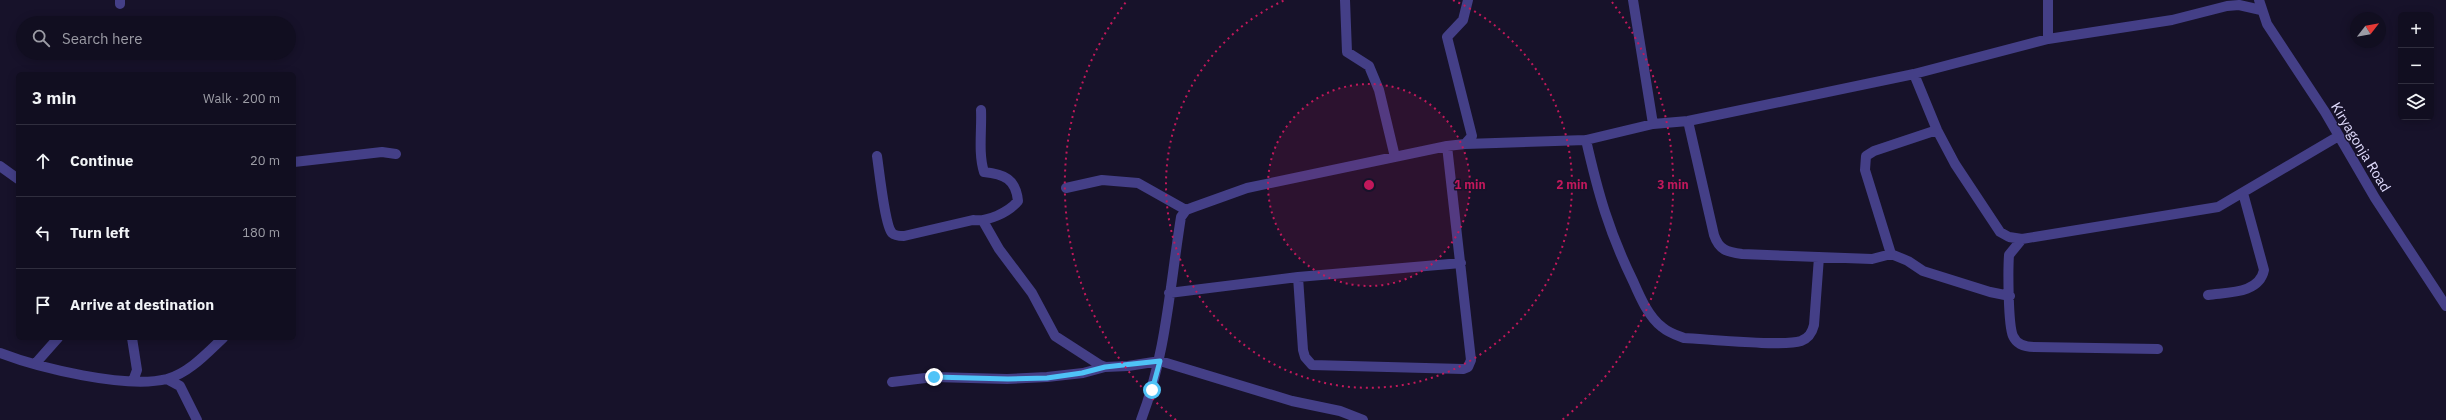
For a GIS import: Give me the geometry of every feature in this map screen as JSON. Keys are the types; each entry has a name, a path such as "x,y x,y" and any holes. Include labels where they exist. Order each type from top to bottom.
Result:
{"street":[{"path":"1345,0 1347,52 1369,66 1379,90 1395,157"},
{"path":"1465,144 1472,136 1447,37 1463,20 1468,0"},
{"path":"1634,0 1652,124"},
{"path":"2048,0 2048,39"},
{"name":"Kiryagonja Road","path":"2259,0 2261,10 2267,24 2324,112 2337,137 2446,306"},
{"path":"1141,420 1152,390 1160,361 1169,293 1182,217 1186,210 1247,188 1447,146 1465,144 1586,140 1652,124 1688,121 1914,74 2048,39 2172,20 2231,3 2261,10"},
{"path":"1914,74 1937,130 1955,164 2000,232 2009,237 2022,239 2202,210 2218,206 2242,194 2337,137"},
{"path":"877,156 887,219 891,233 895,236 904,236 973,220 982,221 1012,208 1018,201 1014,185 1008,177 984,172 980,159 981,110"},
{"path":"1688,121 1717,244 1723,250 1742,254 1872,259 1890,254 1908,261 1923,271 1990,292 2010,296"},
{"path":"1890,254 1865,170 1866,156 1874,150 1937,130"},
{"path":"1586,140 1605,218 1615,243 1644,304 1661,327 1673,334 1684,338 1775,342 1799,342 1806,339 1813,331 1814,325 1819,257"},
{"path":"1298,277 1303,350 1305,357 1312,365 1463,369 1470,365 1471,360 1461,263 1447,146"},
{"path":"296,162 382,152 396,154"},
{"path":"0,166 16,178"},
{"path":"1066,188 1102,180 1138,183 1186,210"},
{"path":"2208,295 2247,289 2256,285 2263,276 2264,270 2242,194"},
{"path":"982,221 999,249 1032,293 1055,336 1105,367"},
{"path":"2022,239 2009,255 2013,336 2023,346 2158,349"},
{"path":"1169,293 1298,277 1461,263"},
{"path":"35,364 56,340"},
{"path":"132,340 137,370 133,381"},
{"path":"0,353 35,364 91,376 133,381 167,379 190,368 221,340"},
{"path":"892,382 934,377 1008,379 1047,378 1082,373 1105,367 1160,361 1292,401 1340,411 1363,420"},
{"path":"167,379 180,386 197,420"}],"route":[{"path":"934,377 1008,379 1047,378 1082,373 1105,367 1128,366 1160,361 1152,390"}]}
